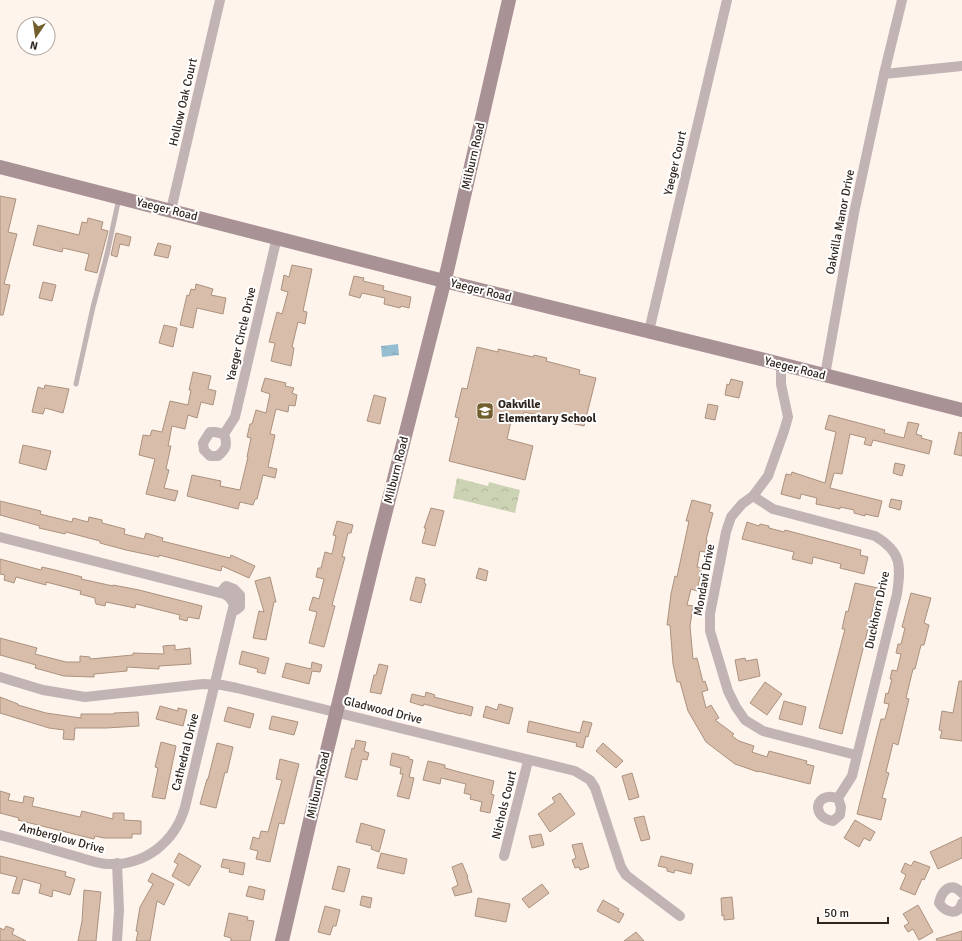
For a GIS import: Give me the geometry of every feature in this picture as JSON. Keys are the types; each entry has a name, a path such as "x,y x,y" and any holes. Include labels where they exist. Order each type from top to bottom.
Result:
{"street":[{"name":"Hollow Oak Court","path":"171,210 220,0"},
{"name":"Milburn Road","path":"282,941 336,712 444,281 509,0"},
{"name":"Yaeger Court","path":"649,331 727,0"},
{"name":"Oakvilla Manor Drive","path":"825,375 854,213 884,74 902,0"},
{"path":"884,74 962,66"},
{"name":"Yaeger Road","path":"0,167 444,281 962,410"},
{"name":"Yaeger Circle Drive","path":"224,434 235,417 277,237"},
{"name":"Mondavi Drive","path":"782,364 781,384 788,417 768,476 753,496 742,504 731,517 726,532 710,614 710,631 728,691 745,720 763,731 856,755"},
{"name":"Duckhorn Drive","path":"753,496 772,509 875,536 887,543 896,555 900,566 897,594 852,776 838,798"},
{"name":"Cathedral Drive","path":"0,537 220,592 230,597 234,604 185,806 179,824 170,837 158,848 143,857 130,862 117,863"},
{"name":"Gladwood Drive","path":"0,677 43,690 85,697 215,684 336,712 575,772 590,780 595,788 621,867 626,874 680,916"},
{"name":"Nichols Court","path":"504,856 528,761"},
{"name":"Amberglow Drive","path":"0,835 96,862 107,864 117,863"},
{"path":"117,863 119,910 117,941"},
{"path":"962,893 960,890 950,887 945,889 941,894 939,903 943,909 956,911 961,907 962,903"}],"lane":[{"path":"76,384 119,197"}],"green space":[{"path":"457,478 488,486 489,482 520,490 515,513 453,498"}],"water":[{"path":"398,344 399,355 382,357 381,346"}],"building":[{"path":"0,196 16,199 8,232 17,234 4,284 10,285 3,315 0,315"},
{"path":"88,218 103,222 101,229 108,231 97,273 85,270 89,254 63,248 62,252 33,245 38,225 79,235 82,222 87,223"},
{"path":"116,233 131,237 129,246 120,244 117,257 111,255"},
{"path":"158,243 171,246 168,258 154,255"},
{"path":"292,265 312,269 303,311 307,312 305,324 298,322 292,347 294,348 291,366 271,361 275,343 269,342 277,312 282,314 288,292 281,290 284,275 289,277"},
{"path":"354,276 364,278 363,281 384,286 383,290 411,297 409,308 401,306 400,308 384,304 385,298 362,293 360,298 349,295"},
{"path":"43,282 56,285 52,301 39,298"},
{"path":"196,284 213,289 211,295 226,298 223,314 197,308 193,328 180,325 187,295 189,296 191,289 195,290"},
{"path":"164,325 177,328 173,347 159,343"},
{"name":"Oakville Elementary School","path":"477,347 498,352 498,349 533,357 534,355 547,358 546,361 580,370 579,374 596,378 584,426 524,412 522,419 512,417 507,439 533,446 525,480 449,461 459,418 455,417 462,388 467,389"},
{"path":"193,372 211,376 208,389 216,391 213,405 201,402 197,418 188,415 185,429 172,426 168,446 171,446 166,469 169,470 164,488 178,491 175,501 146,494 155,459 139,455 143,435 150,436 152,430 162,432 170,401 188,405 191,390 189,390"},
{"path":"265,378 286,383 285,386 294,388 292,393 297,395 295,406 289,405 288,412 276,409 270,434 275,435 268,467 277,469 275,478 263,475 257,499 255,499 253,505 240,502 238,509 187,496 192,475 221,481 220,486 240,490 251,438 247,437 250,424 252,424 256,410 266,413 270,394 261,391"},
{"path":"731,379 743,382 739,398 725,395 727,384 729,385"},
{"path":"45,385 69,389 63,413 45,408 43,414 32,412 38,387 44,389"},
{"path":"374,395 386,398 380,424 367,421"},
{"path":"708,404 718,406 715,420 705,418"},
{"path":"829,415 885,430 884,433 904,438 908,422 919,424 916,434 922,436 921,438 932,441 929,454 873,440 871,446 864,444 866,438 850,434 842,474 834,473 830,488 882,501 878,517 865,514 865,516 854,513 854,510 840,507 840,509 816,504 817,498 801,494 800,499 781,494 786,474 791,475 792,472 825,483 836,432 825,429"},
{"path":"959,432 962,433 962,456 954,454"},
{"path":"23,445 51,451 46,470 19,463"},
{"path":"895,463 905,465 902,476 893,473"},
{"path":"891,499 902,501 900,510 889,507"},
{"path":"692,500 711,505 709,512 713,513 706,540 705,552 700,551 697,567 702,568 697,591 691,589 687,605 693,606 690,626 693,659 697,658 703,682 705,681 708,690 702,692 706,708 711,705 719,718 715,720 734,734 732,736 739,741 754,746 752,752 767,757 769,751 807,761 806,764 814,766 810,784 758,772 735,764 706,742 688,711 680,682 677,682 673,664 670,625 667,625 671,594 675,576 677,577 689,521 686,521"},
{"path":"0,501 41,511 40,514 72,522 73,518 88,522 89,517 102,520 102,523 125,529 124,534 144,539 146,533 163,538 162,541 230,558 231,555 255,566 249,578 222,566 221,571 159,555 159,557 126,550 66,532 65,534 39,528 40,526 0,515"},
{"path":"431,508 444,511 435,546 422,543 426,528 424,528"},
{"path":"337,521 353,525 351,533 348,533 342,557 345,557 332,605 335,606 324,647 309,643 317,612 309,610 313,597 319,599 324,579 316,577 318,568 321,568 325,552 332,554 336,536 333,535"},
{"path":"747,522 759,526 760,524 769,526 769,528 784,532 785,530 861,550 860,555 868,557 864,574 840,568 841,564 813,557 812,564 792,559 794,552 742,539"},
{"path":"0,559 41,570 42,567 55,570 82,577 81,579 139,590 202,606 199,619 188,617 187,621 179,619 180,615 136,604 135,608 106,602 105,606 96,604 95,598 80,594 81,591 46,582 46,585 16,577 14,583 4,580 5,575 0,574"},
{"path":"479,568 488,571 486,581 476,578"},
{"path":"270,577 276,602 274,602 266,640 253,638 259,611 264,612 255,581"},
{"path":"416,577 425,579 424,583 426,584 421,603 410,600"},
{"path":"855,583 878,588 842,734 819,728 845,629 842,629 846,611 848,612"},
{"path":"911,593 931,598 924,623 929,625 924,645 921,645 915,669 913,669 906,698 909,699 898,745 893,743 886,772 889,773 882,798 886,799 881,820 857,814 881,719 885,719 889,704 884,703 886,693 888,694 892,679 890,679 892,670 897,671 901,654 896,653 898,644 901,644 905,628 902,627"},
{"path":"0,638 37,648 35,654 66,662 80,662 80,656 90,657 90,659 133,655 133,653 164,654 163,646 175,645 175,650 190,648 191,664 159,666 159,669 127,667 127,671 94,674 94,677 64,676 35,668 36,665 0,655"},
{"path":"242,651 269,658 265,674 257,672 258,669 239,664"},
{"path":"745,658 746,661 757,659 760,676 739,681 735,660"},
{"path":"312,662 322,665 320,672 312,671 309,684 282,677 286,663 311,669"},
{"path":"379,664 388,666 381,694 370,692 374,675 376,675"},
{"path":"959,681 962,681 962,741 940,738 942,731 939,730 942,711 953,713"},
{"path":"765,682 782,694 767,715 750,703"},
{"path":"426,692 435,695 434,697 473,707 471,716 410,702 412,694 425,697"},
{"path":"0,697 18,705 46,713 81,718 81,714 138,712 139,726 75,728 74,740 63,739 64,730 49,728 0,713"},
{"path":"784,701 806,707 802,725 779,719"},
{"path":"499,704 513,708 509,724 483,717 486,706 497,710"},
{"path":"160,706 178,711 178,708 187,710 183,726 156,719"},
{"path":"228,707 254,714 250,728 224,721"},
{"path":"272,716 298,722 294,735 269,729"},
{"path":"529,721 580,733 583,721 592,723 588,737 586,736 583,748 576,746 577,743 527,732"},
{"path":"356,740 366,742 364,751 369,753 367,760 362,759 357,780 345,777 352,748 354,749"},
{"path":"161,742 176,746 165,799 152,797 158,768 155,767"},
{"path":"217,743 233,747 227,773 225,772 216,808 200,804"},
{"path":"603,743 623,761 616,768 596,751"},
{"path":"392,753 409,757 409,759 413,760 409,777 414,778 409,799 397,796 403,774 400,774 401,768 390,765"},
{"path":"280,759 299,764 284,824 279,823 270,862 256,859 258,851 250,849 253,837 259,839 261,831 268,832 282,780 276,779"},
{"path":"428,761 445,765 445,768 494,781 491,794 494,795 490,813 480,811 482,802 470,799 471,795 464,793 466,784 441,778 440,784 423,780"},
{"path":"632,773 639,797 629,800 622,776"},
{"path":"0,791 10,794 8,800 23,803 24,796 34,798 32,806 80,817 82,811 113,819 113,813 124,813 124,820 141,821 141,834 132,834 132,838 104,838 95,836 94,839 18,820 19,818 0,813"},
{"path":"560,793 575,814 550,832 538,814 555,802 552,798"},
{"path":"644,816 650,839 641,841 634,818"},
{"path":"855,820 875,832 870,841 864,838 859,847 844,838"},
{"path":"361,823 385,830 379,852 371,849 372,846 356,842"},
{"path":"541,834 544,845 532,848 529,836"},
{"path":"962,837 962,858 938,869 930,852"},
{"path":"582,843 589,867 580,870 579,867 575,868 572,860 576,858 572,845"},
{"path":"179,853 201,866 189,886 172,876 178,864 174,862"},
{"path":"381,853 407,859 404,874 377,868"},
{"path":"0,856 66,872 65,876 75,879 70,895 53,890 52,897 39,893 41,884 23,879 19,894 12,893 17,877 0,873"},
{"path":"661,856 693,864 691,874 675,870 674,873 667,871 667,868 658,866"},
{"path":"223,859 245,863 243,875 229,872 230,869 221,867"},
{"path":"914,861 930,867 924,880 922,879 915,895 900,889 906,875 901,872 905,863 911,866"},
{"path":"462,863 472,892 455,896 452,888 458,885 452,867"},
{"path":"338,866 350,869 344,892 332,889"},
{"path":"152,873 174,884 164,905 157,901 150,941 136,941 140,907 153,884 148,881"},
{"path":"542,884 549,893 529,908 522,899"},
{"path":"249,886 265,890 263,900 246,896"},
{"path":"84,890 101,892 96,941 78,941 82,921"},
{"path":"362,896 372,898 370,908 360,905"},
{"path":"732,897 734,919 724,920 724,915 722,916 721,898"},
{"path":"478,898 510,904 506,922 475,916"},
{"path":"603,900 619,909 618,911 624,914 619,923 597,911"},
{"path":"918,905 933,932 919,940 913,929 908,932 904,926 909,923 903,914"},
{"path":"325,906 340,910 336,926 333,926 330,935 318,932"},
{"path":"229,913 248,917 247,920 254,921 250,941 231,941 231,938 224,936"},
{"path":"6,926 14,929 12,934 26,941 0,941 0,928 4,930"},
{"path":"962,931 962,941 937,941 936,939"},
{"path":"636,932 644,941 624,941"}],"place":[{"name":"Oakville Elementary School","path":"485,411"}]}
